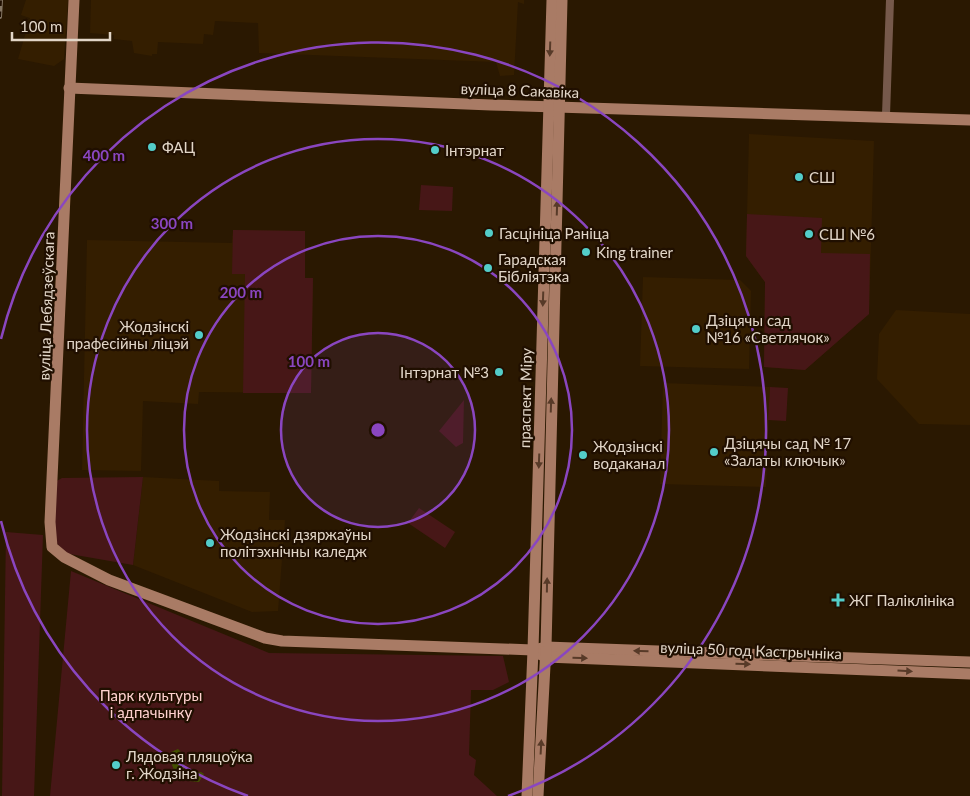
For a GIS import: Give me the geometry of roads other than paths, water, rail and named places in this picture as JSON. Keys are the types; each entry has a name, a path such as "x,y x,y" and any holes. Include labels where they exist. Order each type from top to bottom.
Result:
{"main road":[{"name":"вуліца Лебядзеўскага","path":"74,0 51,540 57,553 108,580"},
{"name":"праспект Міру","path":"527,796 545,433 554,107 552,0"},
{"name":"праспект Міру","path":"554,107 562,0"},
{"name":"вуліца 8 Сакавіка","path":"69,88 554,107 970,120"},
{"name":"праспект Міру","path":"538,796 546,652 545,433"},
{"name":"вуліца 50 год Кастрычніка","path":"108,580 273,640 533,650 970,674"},
{"name":"вуліца 50 год Кастрычніка","path":"546,652 970,662"}],"street":[{"path":"886,116 890,0"}],"railway":[{"path":"0,17 1,0"}],"place":[{"name":"ФАЦ","path":"152,147"},
{"name":"Інтэрнат","path":"435,150"},
{"name":"СШ","path":"799,177"},
{"name":"Гасцініца Раніца","path":"489,233"},
{"name":"СШ №6","path":"809,234"},
{"name":"King trainer","path":"586,252"},
{"name":"Гарадская Бібліятэка","path":"488,268"},
{"name":"Дзіцячы сад №16 «Светлячок»","path":"696,329"},
{"name":"Жодзінскі прафесійны ліцэй","path":"199,335"},
{"name":"Інтэрнат №3","path":"499,372"},
{"name":"Дзіцячы сад № 17 «Залаты ключык»","path":"714,452"},
{"name":"Жодзінскі водаканал","path":"583,455"},
{"name":"Жодзінскі дзяржаўны політэхнічны каледж","path":"210,543"},
{"name":"ЖГ Паліклініка","path":"838,600"},
{"name":"Лядовая пляцоўка г. Жодзіна","path":"116,765"}],"park label":[{"name":"Парк культуры і адпачынку","path":"151,704"}]}
